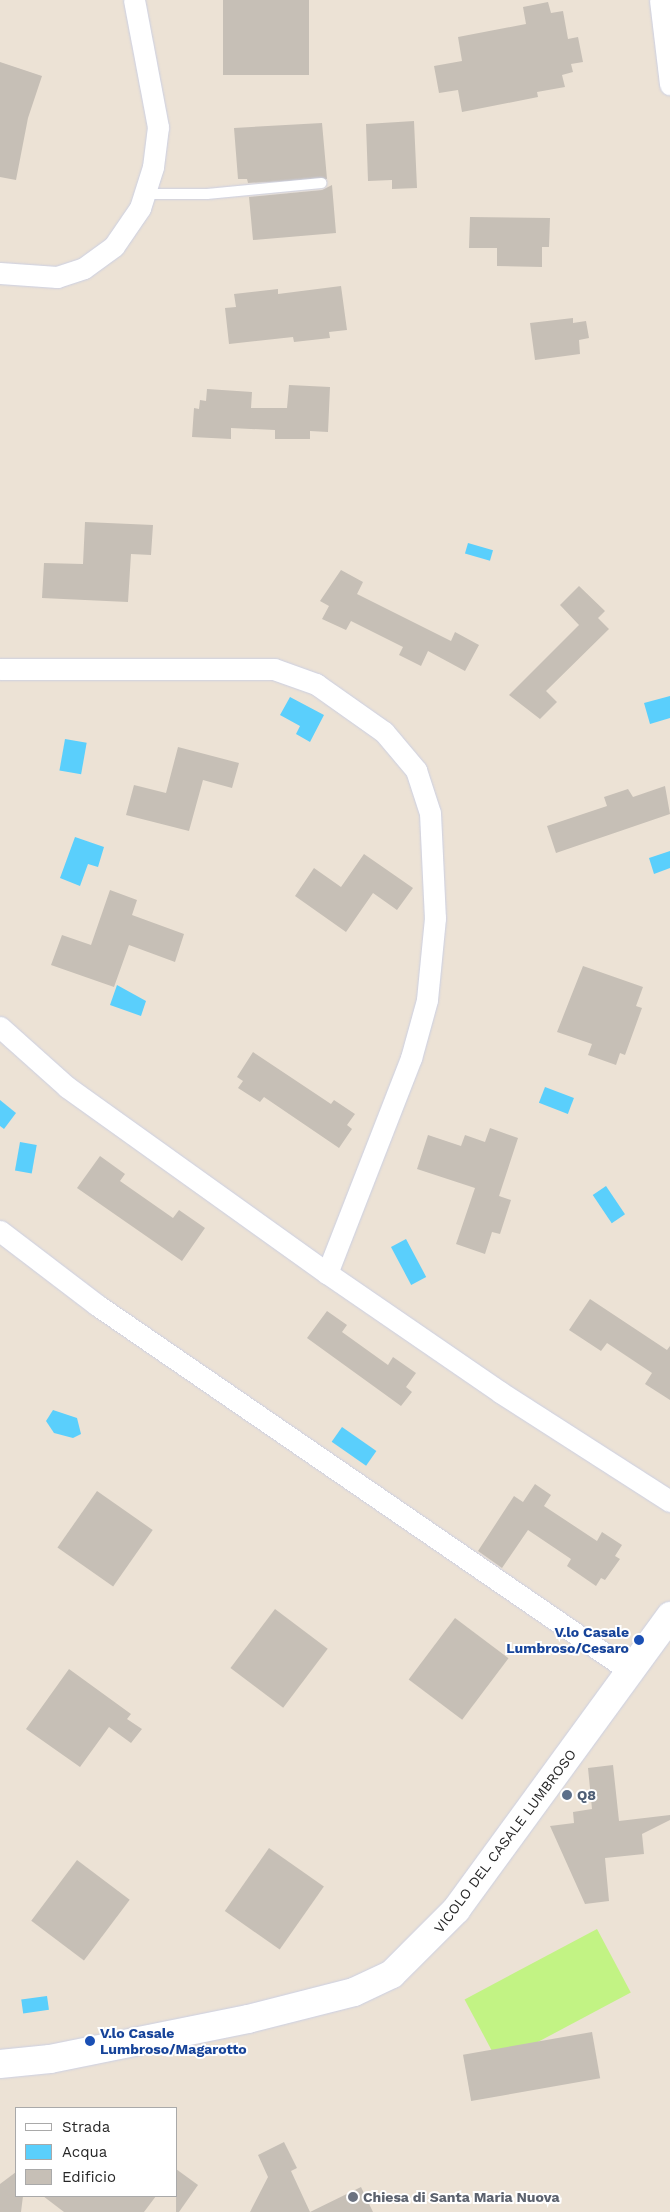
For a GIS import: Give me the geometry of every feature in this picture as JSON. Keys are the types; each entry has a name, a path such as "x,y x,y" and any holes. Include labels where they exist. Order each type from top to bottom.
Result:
{"street":[{"path":"0,273 57,277 84,268 120,239 146,194 157,147 157,108 134,0"},
{"path":"660,0 670,84"},
{"path":"0,669 274,668 316,684 384,732 416,770 428,800 431,822 435,918 427,1000 411,1058 326,1274"},
{"path":"0,1027 68,1086 326,1274 500,1392 670,1501"},
{"path":"0,1231 97,1305 630,1671"},
{"name":"VICOLO DEL CASALE LUMBROSO","path":"0,2064 50,2059 248,2019 354,1992 383,1980 423,1947 456,1910 670,1616"}],"lane":[{"path":"146,194 207,194 321,183"}],"green space":[{"path":"597,1929 631,1993 498,2063 465,1999"}],"water":[{"path":"468,543 493,550 490,561 465,554"},
{"path":"670,696 670,718 650,724 644,703"},
{"path":"290,697 324,715 310,742 296,734 300,726 280,715"},
{"path":"65,739 87,743 81,774 59,771"},
{"path":"75,837 104,847 98,867 88,864 80,886 60,878"},
{"path":"670,851 670,868 654,874 649,858"},
{"path":"117,985 146,1001 141,1016 110,1005"},
{"path":"545,1087 574,1098 568,1114 539,1103"},
{"path":"0,1100 16,1113 4,1129 0,1126"},
{"path":"20,1142 37,1145 32,1174 15,1171"},
{"path":"606,1186 625,1214 612,1223 593,1195"},
{"path":"406,1239 426,1277 411,1285 391,1247"},
{"path":"53,1410 77,1418 81,1434 73,1438 54,1433 46,1421"},
{"path":"342,1427 376,1451 366,1466 332,1442"},
{"path":"47,1996 49,2010 23,2013 21,2000"}],"building":[{"path":"223,0 309,0 309,75 223,75"},
{"path":"548,2 551,13 563,11 568,39 578,37 583,62 571,64 573,72 562,75 565,87 537,92 538,97 462,112 458,90 439,93 434,66 462,61 458,37 526,24 523,7"},
{"path":"0,62 42,76 28,118 16,180 0,177"},
{"path":"414,121 417,188 392,189 392,180 368,181 366,124"},
{"path":"322,123 327,179 248,183 247,179 238,179 234,128"},
{"path":"332,185 336,233 253,240 249,197 322,190"},
{"path":"470,217 550,218 549,247 542,247 542,267 497,266 497,248 469,248"},
{"path":"341,286 347,330 329,332 330,338 294,342 293,337 229,344 225,308 236,307 234,294 278,289 278,294"},
{"path":"573,318 573,323 586,321 589,338 579,340 580,354 535,360 530,323"},
{"path":"289,385 330,387 328,432 310,431 310,439 275,439 275,430 231,428 231,439 192,437 194,408 199,409 200,400 206,401 207,389 252,392 251,408 287,408"},
{"path":"85,522 153,525 151,555 131,554 128,602 42,598 44,563 83,564"},
{"path":"341,570 363,582 357,594 451,641 455,632 479,645 465,671 428,651 421,666 399,655 403,647 351,621 346,630 322,619 329,606 320,601"},
{"path":"579,586 605,611 598,618 609,629 546,691 557,702 540,719 509,695 579,625 560,605"},
{"path":"178,747 239,763 232,788 203,780 189,831 126,815 134,785 166,793"},
{"path":"665,786 670,814 556,853 547,826 607,806 604,797 628,789 633,797"},
{"path":"364,854 413,888 397,910 373,893 346,932 295,896 314,868 341,887"},
{"path":"110,890 137,900 132,915 184,934 175,962 129,945 114,987 51,965 62,935 91,945"},
{"path":"583,966 643,987 636,1006 642,1008 625,1055 620,1053 616,1065 588,1055 592,1044 557,1032"},
{"path":"253,1052 331,1104 334,1100 355,1114 347,1125 352,1129 339,1148 264,1097 260,1102 238,1088 243,1081 237,1077"},
{"path":"490,1128 518,1138 499,1196 511,1200 500,1234 492,1232 485,1254 456,1244 475,1188 417,1169 428,1135 461,1146 465,1135 485,1142"},
{"path":"100,1156 125,1174 120,1181 173,1218 179,1210 205,1228 182,1261 77,1188"},
{"path":"590,1299 667,1350 670,1346 670,1400 645,1384 652,1373 607,1343 601,1351 569,1330"},
{"path":"327,1311 347,1325 342,1332 388,1365 393,1357 416,1373 406,1387 412,1392 401,1406 307,1338"},
{"path":"535,1484 551,1495 544,1506 597,1541 602,1532 622,1545 615,1556 620,1559 605,1580 601,1578 596,1586 567,1566 571,1559 528,1530 502,1568 478,1551 514,1496 523,1502"},
{"path":"97,1491 153,1530 113,1587 57,1548"},
{"path":"275,1609 328,1649 283,1708 230,1668"},
{"path":"455,1618 509,1658 462,1720 409,1679"},
{"path":"69,1669 131,1714 127,1719 142,1729 131,1743 109,1727 80,1767 26,1729"},
{"path":"613,1765 619,1821 670,1815 670,1820 642,1834 644,1854 605,1858 609,1901 585,1904 550,1826 574,1823 573,1812 592,1809 588,1768"},
{"path":"269,1848 324,1886 280,1950 225,1911"},
{"path":"77,1860 130,1900 84,1960 31,1921"},
{"path":"592,2032 600,2078 471,2101 463,2055"},
{"path":"284,2142 297,2168 291,2171 310,2212 250,2212 268,2177 258,2155"},
{"path":"178,2170 198,2185 179,2212 176,2212"},
{"path":"15,2173 15,2197 23,2197 21,2212 0,2212 0,2184"},
{"name":"Chiesa di Santa Maria Nuova","path":"361,2187 373,2212 310,2212"},
{"path":"44,2197 155,2197 144,2212 64,2212"}],"place":[{"name":"V.lo Casale Lumbroso/Cesaro","path":"639,1640"},
{"name":"Q8","path":"567,1795"},
{"name":"V.lo Casale Lumbroso/Magarotto","path":"90,2041"},
{"name":"Chiesa di Santa Maria Nuova","path":"353,2197"}]}
